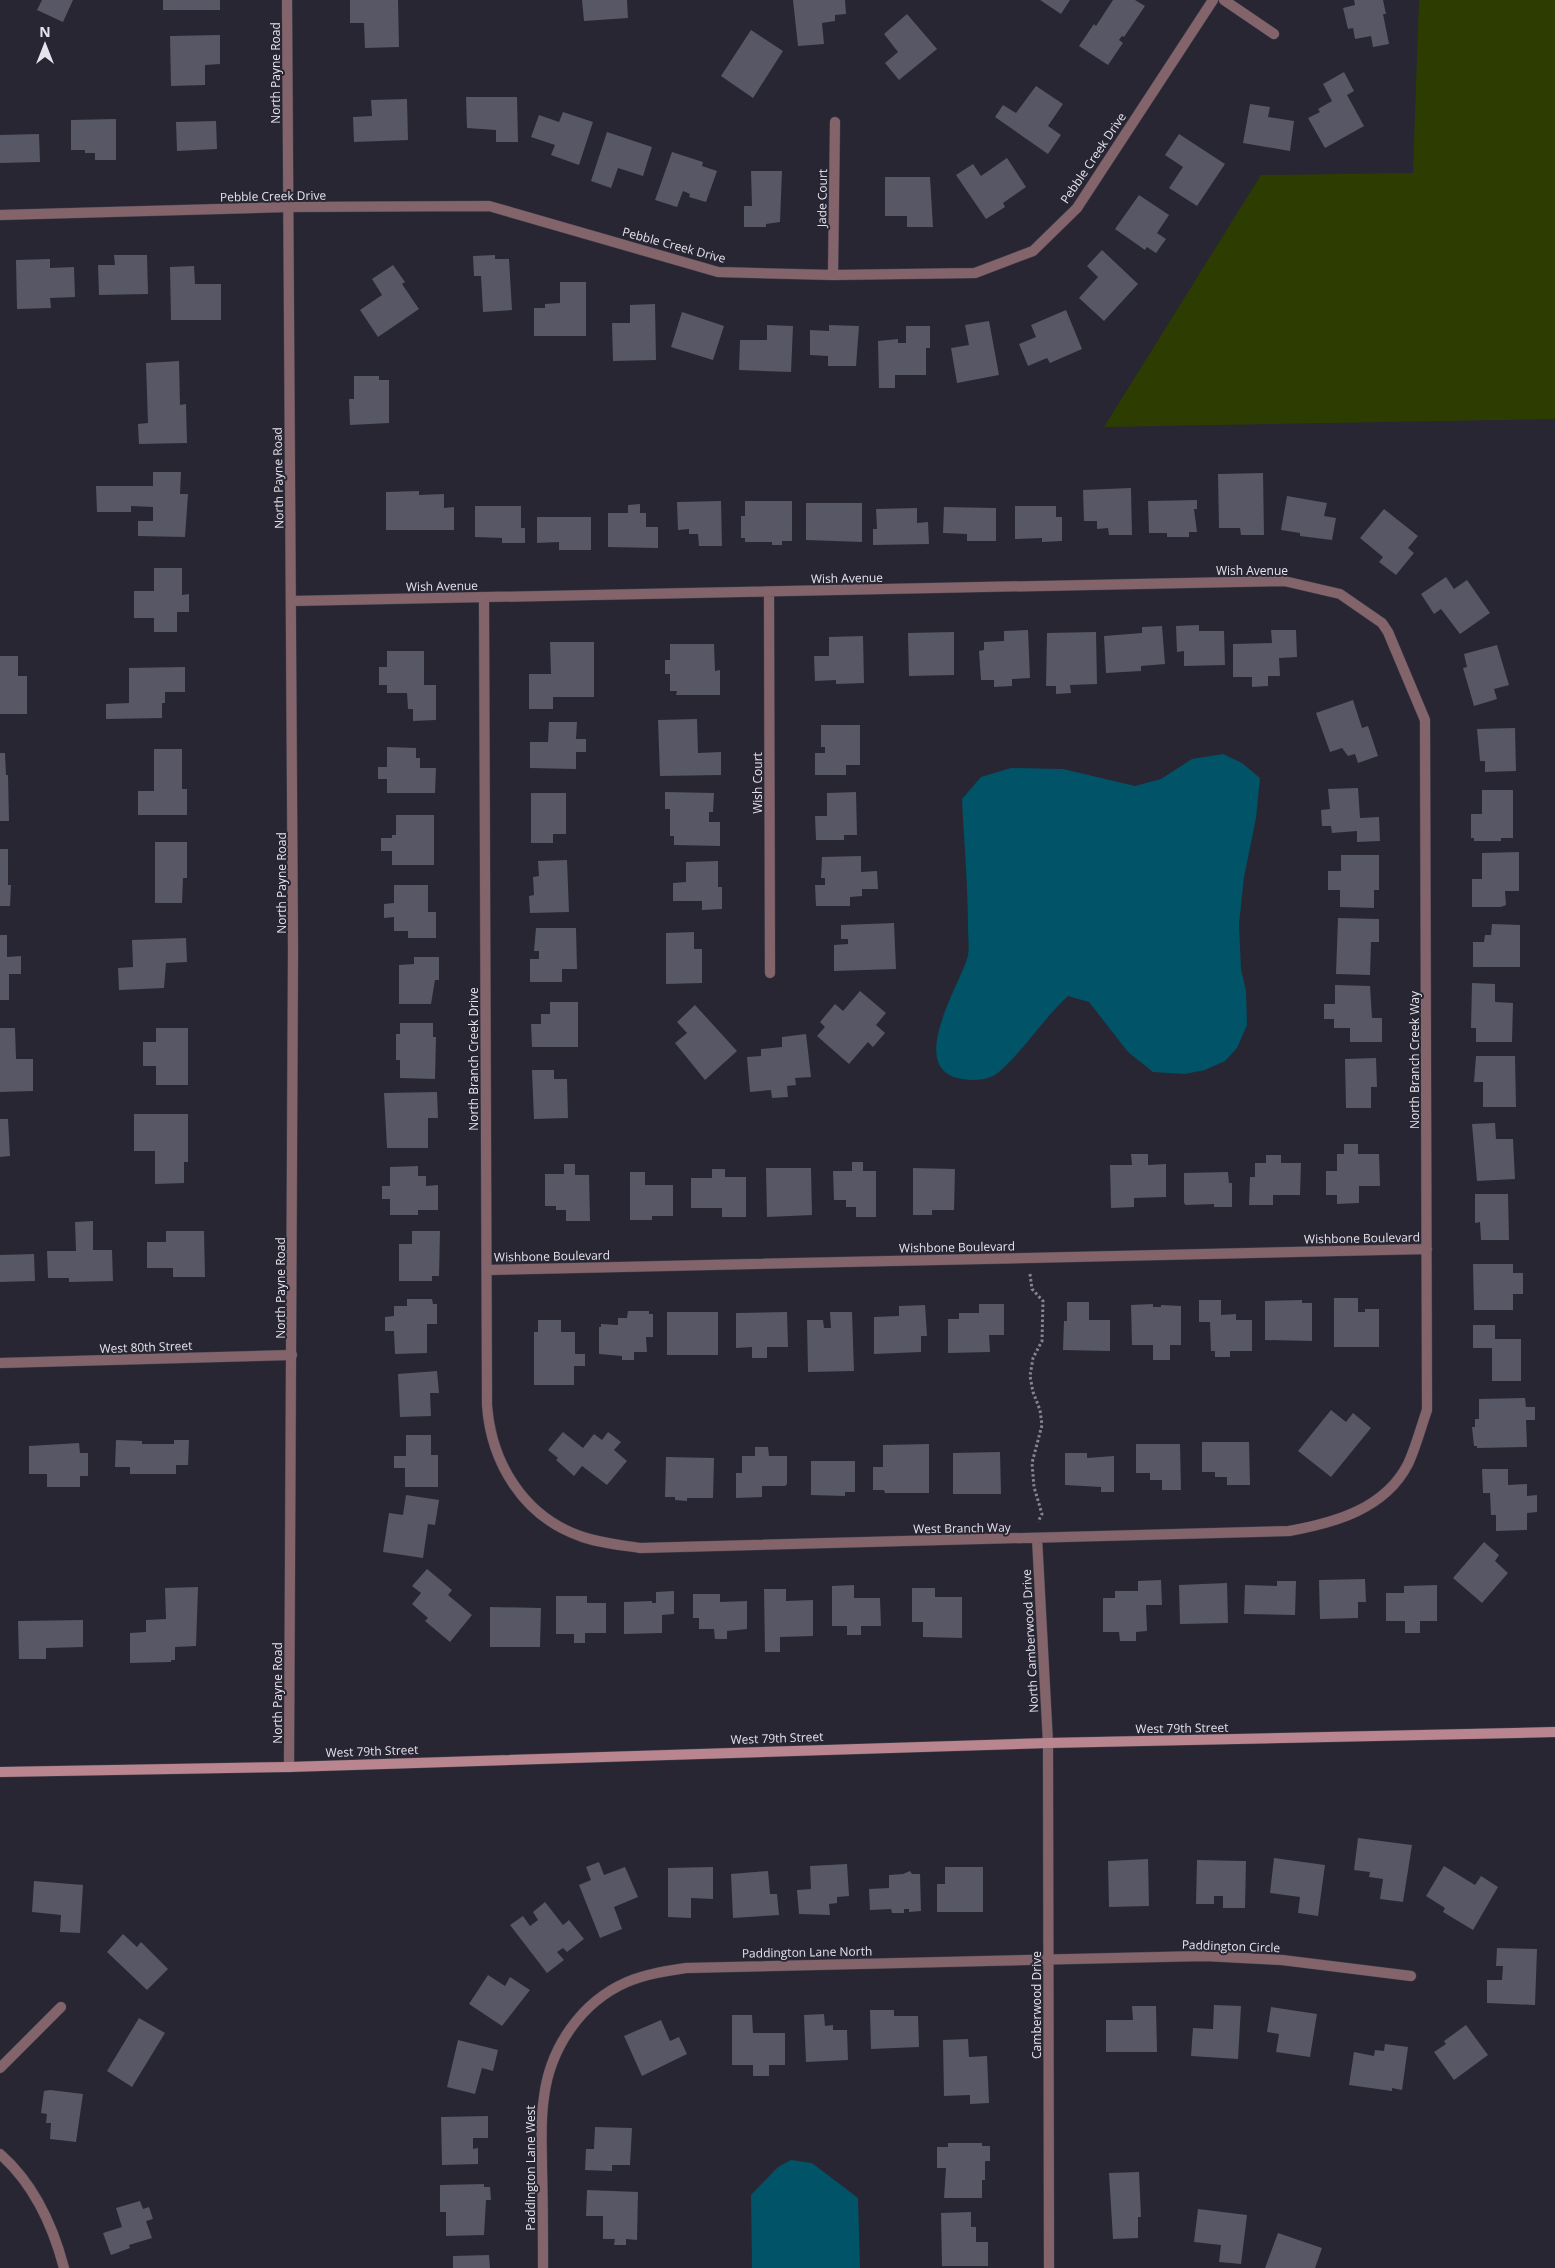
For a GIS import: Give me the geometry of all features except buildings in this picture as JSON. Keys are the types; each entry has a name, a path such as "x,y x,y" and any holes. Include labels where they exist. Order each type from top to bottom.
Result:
{"main road":[{"name":"West 79th Street","path":"0,1772 288,1767 1048,1743 1555,1732"}],"street":[{"name":"North Payne Road","path":"288,0 292,601 292,1355 288,1767"},
{"name":"Pebble Creek Drive","path":"0,215 288,207 489,206 718,272 833,275 975,273 1033,251 1077,208 1213,0"},
{"path":"1224,0 1274,34"},
{"name":"Jade Court","path":"833,275 835,122"},
{"name":"Wish Avenue","path":"292,601 1284,581 1340,594 1382,623 1388,632"},
{"name":"Wish Court","path":"769,592 770,974"},
{"name":"North Branch Creek Drive","path":"484,598 489,1423 499,1461 510,1481 533,1506"},
{"name":"North Branch Creek Way","path":"1388,632 1425,720 1427,1249 1427,1410 1407,1464 1391,1487"},
{"name":"Wishbone Boulevard","path":"487,1270 1427,1249"},
{"name":"West 80th Street","path":"0,1364 292,1355"},
{"name":"West Branch Way","path":"533,1506 554,1523 580,1536 640,1548 1289,1531 1344,1519 1365,1508 1391,1487"},
{"name":"North Camberwood Drive","path":"1037,1538 1048,1743"},
{"name":"Camberwood Drive","path":"1048,1743 1049,2268"},
{"name":"Paddington Circle","path":"1049,1960 1244,1956 1412,1976"},
{"name":"Paddington Lane North","path":"580,2017 610,1991 628,1982 656,1972 686,1968 1049,1960"},
{"path":"0,2068 61,2007"},
{"name":"Paddington Lane West","path":"543,2268 544,2097 554,2058 562,2041 580,2017"},
{"path":"0,2154 36,2200 54,2237 64,2268"}],"path":[{"path":"1028,1258 1032,1288 1044,1301 1042,1341 1033,1358 1030,1376 1033,1392 1040,1410 1042,1425 1032,1463 1034,1487 1042,1514 1036,1525 1037,1538"}],"green space":[{"path":"1419,0 1555,0 1555,419 1104,427 1261,175 1413,173"}],"water":[{"path":"1223,754 1242,763 1260,778 1256,818 1244,877 1239,924 1241,969 1246,991 1247,1025 1237,1048 1225,1061 1205,1070 1185,1074 1153,1072 1128,1052 1089,1002 1068,996 1050,1014 1017,1054 995,1075 972,1080 946,1073 938,1061 936,1045 946,1008 962,972 968,952 962,799 981,777 1011,768 1063,769 1135,786 1161,779 1192,759"},
{"path":"791,2160 812,2163 858,2198 860,2268 752,2268 751,2195 778,2167"}]}
